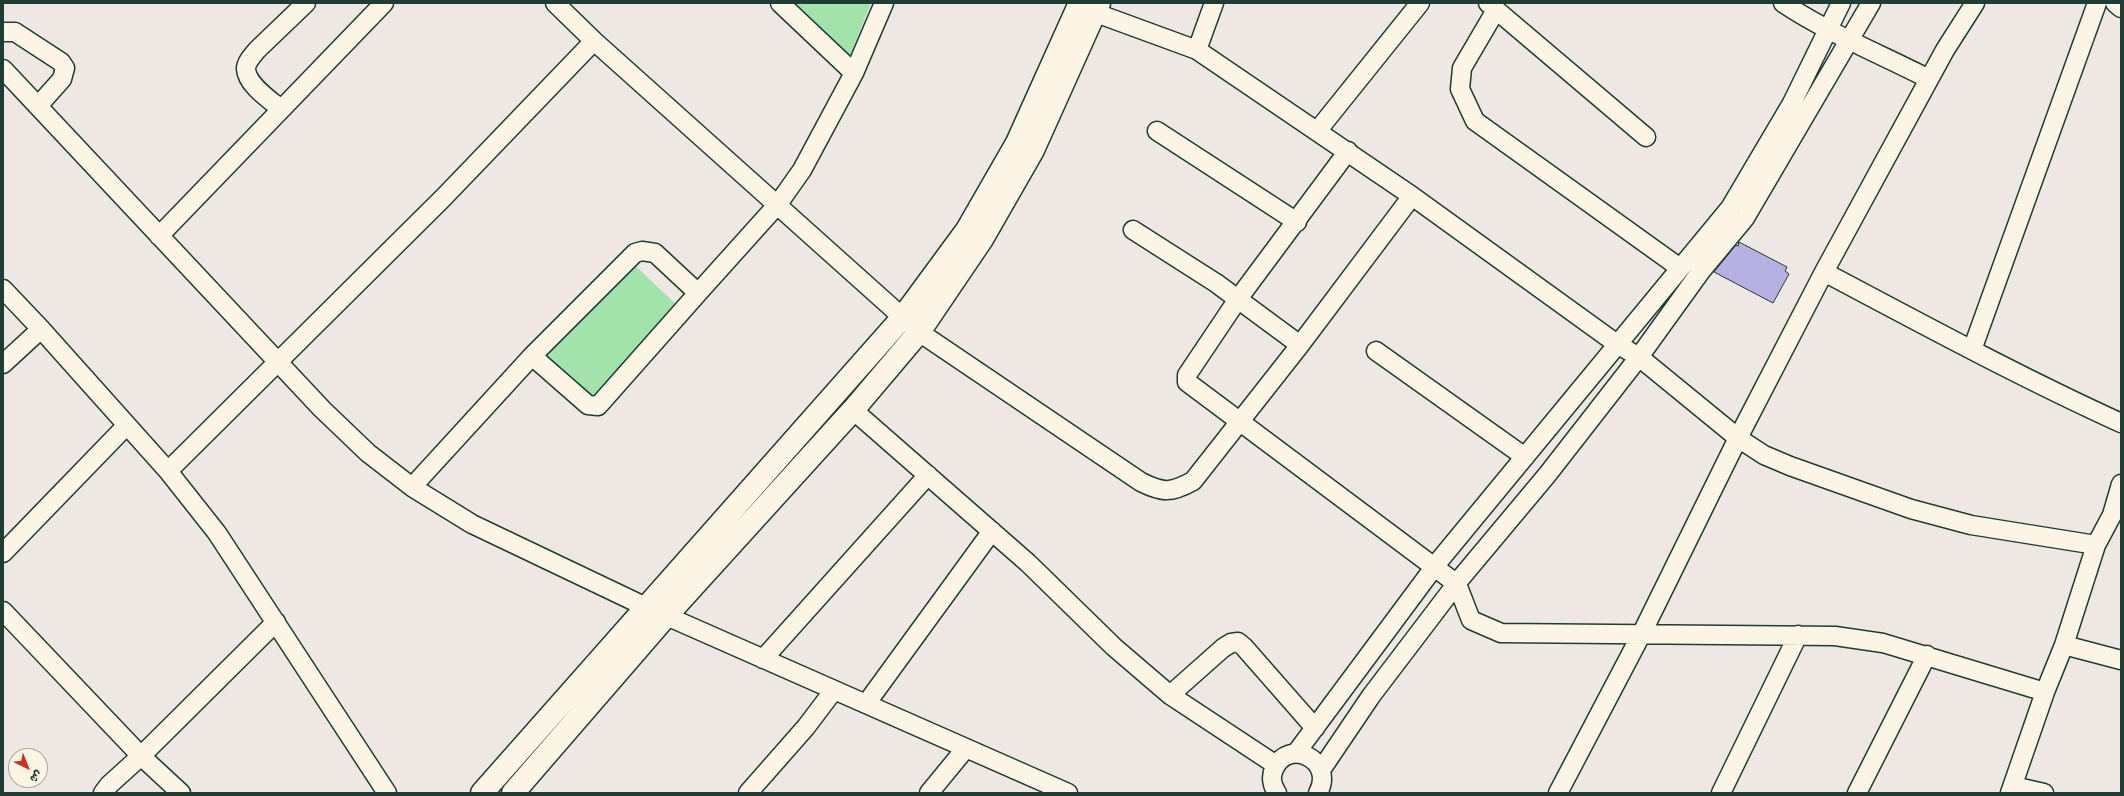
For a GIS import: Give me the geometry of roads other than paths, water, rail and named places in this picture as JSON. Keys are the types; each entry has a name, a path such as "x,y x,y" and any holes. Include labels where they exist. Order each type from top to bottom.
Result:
{"street":[{"path":"281,109 248,77 246,68 250,58 257,50 306,3"},
{"path":"159,236 384,3"},
{"path":"555,3 594,41 778,204 919,332 1141,482 1155,489 1169,491 1181,488 1193,481 1300,345 1412,196"},
{"path":"780,3 854,73"},
{"path":"532,356 588,405 598,406 778,204 802,170 854,73 884,3"},
{"path":"1197,50 1214,3"},
{"path":"1318,130 1420,3"},
{"path":"1783,3 1827,30 1850,39 1929,79"},
{"path":"1273,791 1272,779 1276,764 1282,759 1296,753 1434,567 1730,208 1792,103 1841,3"},
{"path":"1321,770 1371,696 1457,584 1546,475 1639,357 1701,271 1745,218 1871,3"},
{"path":"1558,793 1642,633 1738,438 1824,272 1929,79 1975,3"},
{"path":"1972,350 2097,3"},
{"path":"2115,3 2121,8"},
{"path":"1088,6 1197,50 1318,130 1617,344 1639,357 1738,438 1764,455 1790,466 1911,509 1971,525 2096,546"},
{"path":"482,793 904,317 967,230 1017,143 1088,6"},
{"path":"513,793 666,616 853,410 919,332 982,239 1033,150 1088,6"},
{"path":"1646,137 1492,6 1462,68 1460,89 1475,121 1680,268"},
{"path":"3,32 15,32 61,62 65,68 62,79 38,106"},
{"path":"168,471 443,198 594,41"},
{"path":"3,69 322,409 368,452 412,487 472,524 646,607 1068,793"},
{"path":"1157,131 1297,222"},
{"path":"1348,151 1297,222 1238,299 1186,378 1190,385 1457,584 1470,620 1501,633 1642,633 1835,636 1883,643 1927,655 2045,692"},
{"path":"1134,230 1164,248 1238,299 1300,345"},
{"path":"412,487 532,356 635,253 642,250 655,253 698,293"},
{"path":"1824,272 2058,394 2121,423"},
{"path":"3,289 41,329 168,471 217,533 387,793"},
{"path":"3,364 41,329"},
{"path":"1376,351 1525,457"},
{"path":"853,410 1028,563 1114,647 1170,695 1276,764"},
{"path":"3,553 127,425"},
{"path":"763,659 928,475"},
{"path":"2044,793 2012,789 2045,692 2064,645 2096,546 2117,517 2121,484"},
{"path":"866,704 992,531"},
{"path":"3,611 141,756 182,793"},
{"path":"103,793 109,785 141,756 276,622"},
{"path":"1721,793 1798,635"},
{"path":"1170,695 1223,648 1231,643 1238,642 1315,728"},
{"path":"2064,645 2121,660"},
{"path":"1858,793 1927,655"},
{"path":"748,793 806,727 834,690"},
{"path":"929,793 966,748"},
{"path":"1296,753 1311,758 1321,770 1322,786 1318,793"}]}
